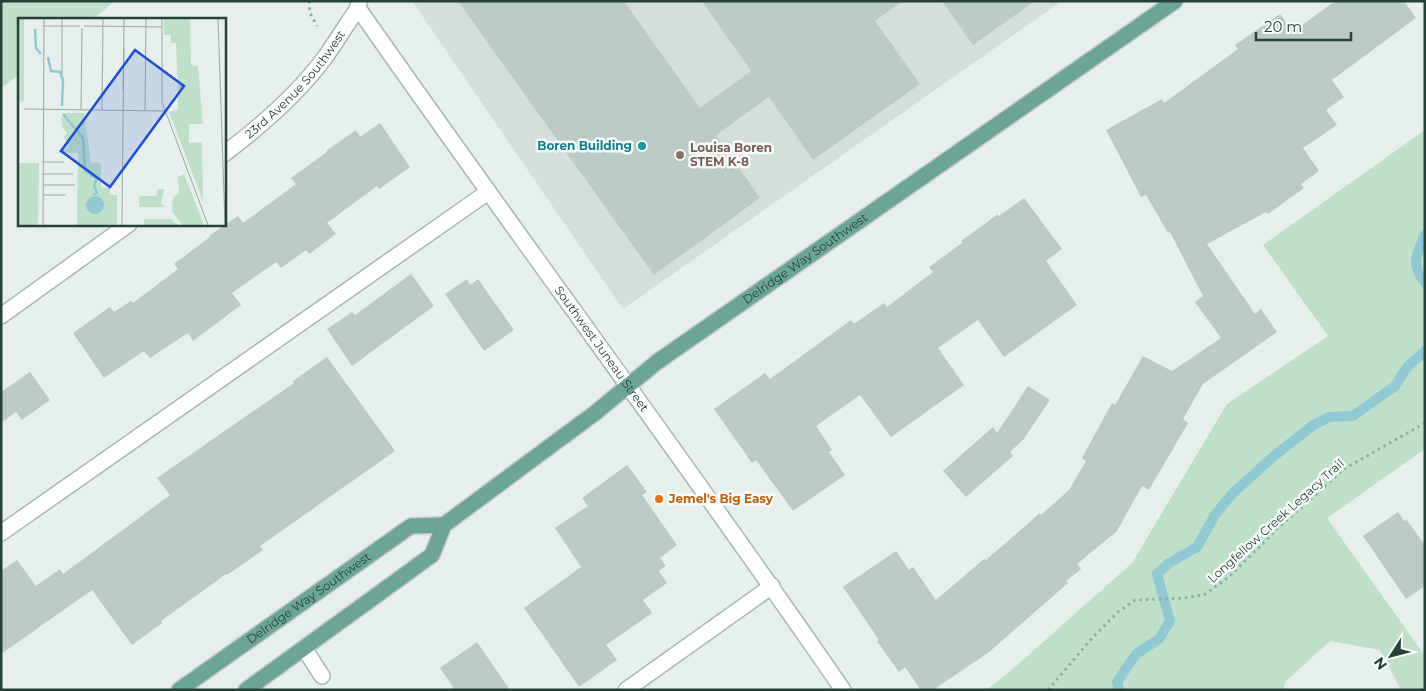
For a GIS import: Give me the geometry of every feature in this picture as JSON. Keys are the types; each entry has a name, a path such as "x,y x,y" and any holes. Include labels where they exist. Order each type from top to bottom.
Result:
{"main road":[{"name":"Delridge Way Southwest","path":"179,690 411,526 444,525 595,413 657,362 1175,1"},
{"path":"246,690 432,554 444,525"}],"street":[{"name":"Southwest Juneau Street","path":"358,5 488,192 772,586 844,690"},
{"name":"23rd Avenue Southwest","path":"225,153 300,86 325,57 358,5"},
{"path":"1,533 488,192"},
{"path":"1,316 128,225"},
{"path":"626,690 772,586"},
{"path":"304,648 322,676"}],"path":[{"path":"309,1 310,13 322,32"},
{"name":"Longfellow Creek Legacy Trail","path":"1048,690 1093,637 1118,612 1135,600 1184,598 1204,595 1230,576 1277,529 1344,469 1425,423"}],"shaded area":[{"name":"Louisa Boren STEM K-8","path":"412,1 1062,1 623,309"}],"green space":[{"path":"1,1 115,1 94,18 18,18 18,76 1,88"},
{"path":"1425,130 1425,449 1327,518 1425,656 1425,690 1401,690 1380,650 1330,641 1285,682 1284,690 986,690 1007,674 1132,563 1227,404 1328,336 1263,245"}],"building":[{"name":"Louisa Boren STEM K-8","path":"458,1 624,1 700,108 751,71 702,1 903,1 875,21 920,84 813,160 769,97 716,135 760,198 654,275"},
{"path":"942,1 1035,1 973,45"},
{"path":"1335,1 1404,1 1416,18 1332,80 1344,97 1326,110 1337,125 1303,148 1319,171 1301,184 1304,188 1268,214 1266,212 1207,244 1255,314 1261,309 1277,332 1203,384 1183,419 1188,423 1149,490 1142,486 1117,531 1077,564 1081,569 1066,581 1068,583 988,653 933,690 921,690 905,667 899,672 843,587 896,551 909,570 913,567 936,600 1069,490 1086,461 1082,458 1112,403 1115,405 1143,356 1172,371 1221,338 1195,302 1203,296 1170,232 1168,233 1146,195 1141,197 1106,130 1162,99 1164,103 1238,49 1235,45 1280,14 1293,32"},
{"path":"380,123 410,167 379,189 377,186 327,223 336,234 309,254 306,250 281,268 276,262 232,293 241,305 193,341 188,333 150,358 144,351 104,378 73,333 110,307 114,312 131,301 133,303 178,269 174,264 209,236 238,216 243,223 296,184 291,178 356,130 360,137"},
{"path":"1024,198 1062,249 1046,261 1077,305 1004,357 978,320 938,348 964,385 891,437 860,395 816,426 832,450 829,452 845,475 793,511 756,460 752,463 714,409 765,373 770,379 851,320 854,324 884,303 887,307 933,272 929,267 962,243 961,241"},
{"path":"411,274 434,306 352,366 327,329 352,312 355,315"},
{"path":"467,279 470,285 478,279 514,330 484,351 445,294"},
{"path":"327,357 395,451 260,546 263,550 161,621 162,623 132,645 92,590 1,654 1,571 17,560 36,586 60,569 63,574 170,495 157,478 294,383 293,381"},
{"path":"30,372 50,400 22,420 16,412 1,423 1,392"},
{"path":"1028,386 1050,400 1023,440 1010,452 1013,456 966,497 943,471 993,427 997,433"},
{"path":"627,465 647,492 642,495 677,545 660,558 666,566 659,571 667,583 643,600 652,613 606,645 617,660 579,687 524,608 581,567 555,528 588,506 582,498"},
{"path":"1398,512 1404,521 1406,519 1425,545 1425,586 1406,599 1363,536"},
{"path":"477,642 510,690 455,690 440,668"}],"waterway":[{"path":"1425,235 1416,259 1417,270 1425,283"},
{"path":"1119,690 1117,682 1136,654 1159,639 1170,621 1157,574 1169,563 1197,547 1215,515 1232,494 1274,456 1312,426 1329,417 1353,416 1395,386 1407,367 1425,351"}],"place":[{"name":"Boren Building","path":"642,146"},
{"name":"Louisa Boren STEM K-8","path":"680,155"},
{"name":"Jemel's Big Easy","path":"659,499"}]}
